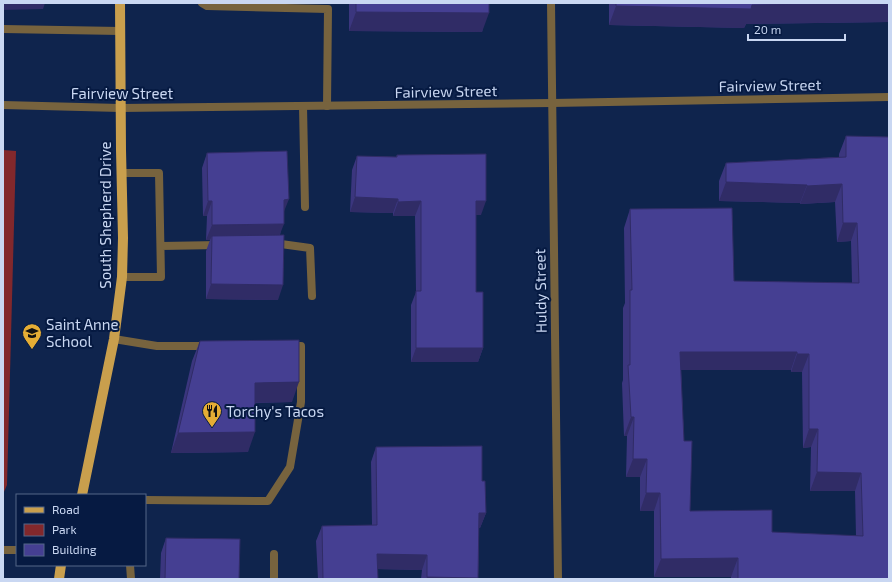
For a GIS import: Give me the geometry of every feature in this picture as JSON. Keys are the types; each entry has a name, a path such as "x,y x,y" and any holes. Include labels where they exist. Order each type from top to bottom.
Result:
{"main road":[{"name":"South Shepherd Drive","path":"82,494 114,339 122,277 123,238 120,108 120,3"},
{"path":"59,579 61,566"}],"street":[{"path":"202,3 207,6 330,6 327,106"},
{"name":"Huldy Street","path":"551,3 558,579"},
{"path":"3,28 120,31"},
{"name":"Fairview Street","path":"3,105 120,108 889,98"},
{"path":"303,106 304,207"},
{"path":"122,173 159,173 161,246 161,277 122,277"},
{"path":"265,245 281,244 310,248 312,296"},
{"path":"161,246 225,245"},
{"path":"114,339 157,346 213,346"},
{"path":"146,500 268,501 290,467 301,402 301,346 285,346"},
{"path":"3,550 16,550"},
{"path":"274,554 274,579"},
{"path":"130,566 131,579"}],"green space":[{"path":"3,150 16,151 7,485 3,494"}],"building":[{"path":"356,3 489,3 489,13 356,12"},
{"path":"616,3 889,3 752,5 751,9 616,6"},
{"path":"846,136 889,137 889,579 738,579 738,558 661,559 660,493 646,493 647,459 633,459 634,417 631,417 628,365 630,365 630,290 632,290 630,209 732,208 734,281 859,283 857,223 843,223 842,184 807,186 726,182 726,163 846,157","holes":["680,352 797,352 797,354 809,354 809,429 818,429 817,472 861,473 863,536 772,532 772,510 690,511 692,441 684,441"]},
{"path":"287,151 289,199 284,200 284,224 212,225 212,201 208,201 207,153"},
{"path":"486,154 486,201 476,201 476,292 483,292 483,348 416,348 416,291 421,291 421,201 398,202 398,199 355,197 357,156 397,157 397,155"},
{"path":"284,235 283,285 211,284 212,236"},
{"name":"Torchy's Tacos","path":"299,340 299,382 255,383 255,432 178,433 200,341"},
{"path":"482,446 482,481 485,481 486,513 479,513 478,578 427,577 427,555 377,554 378,579 323,579 322,526 377,525 376,447"},
{"path":"166,538 240,539 239,579 165,579"}],"place":[{"name":"Saint Anne School","path":"32,350"},
{"name":"Torchy's Tacos","path":"212,428"}]}
